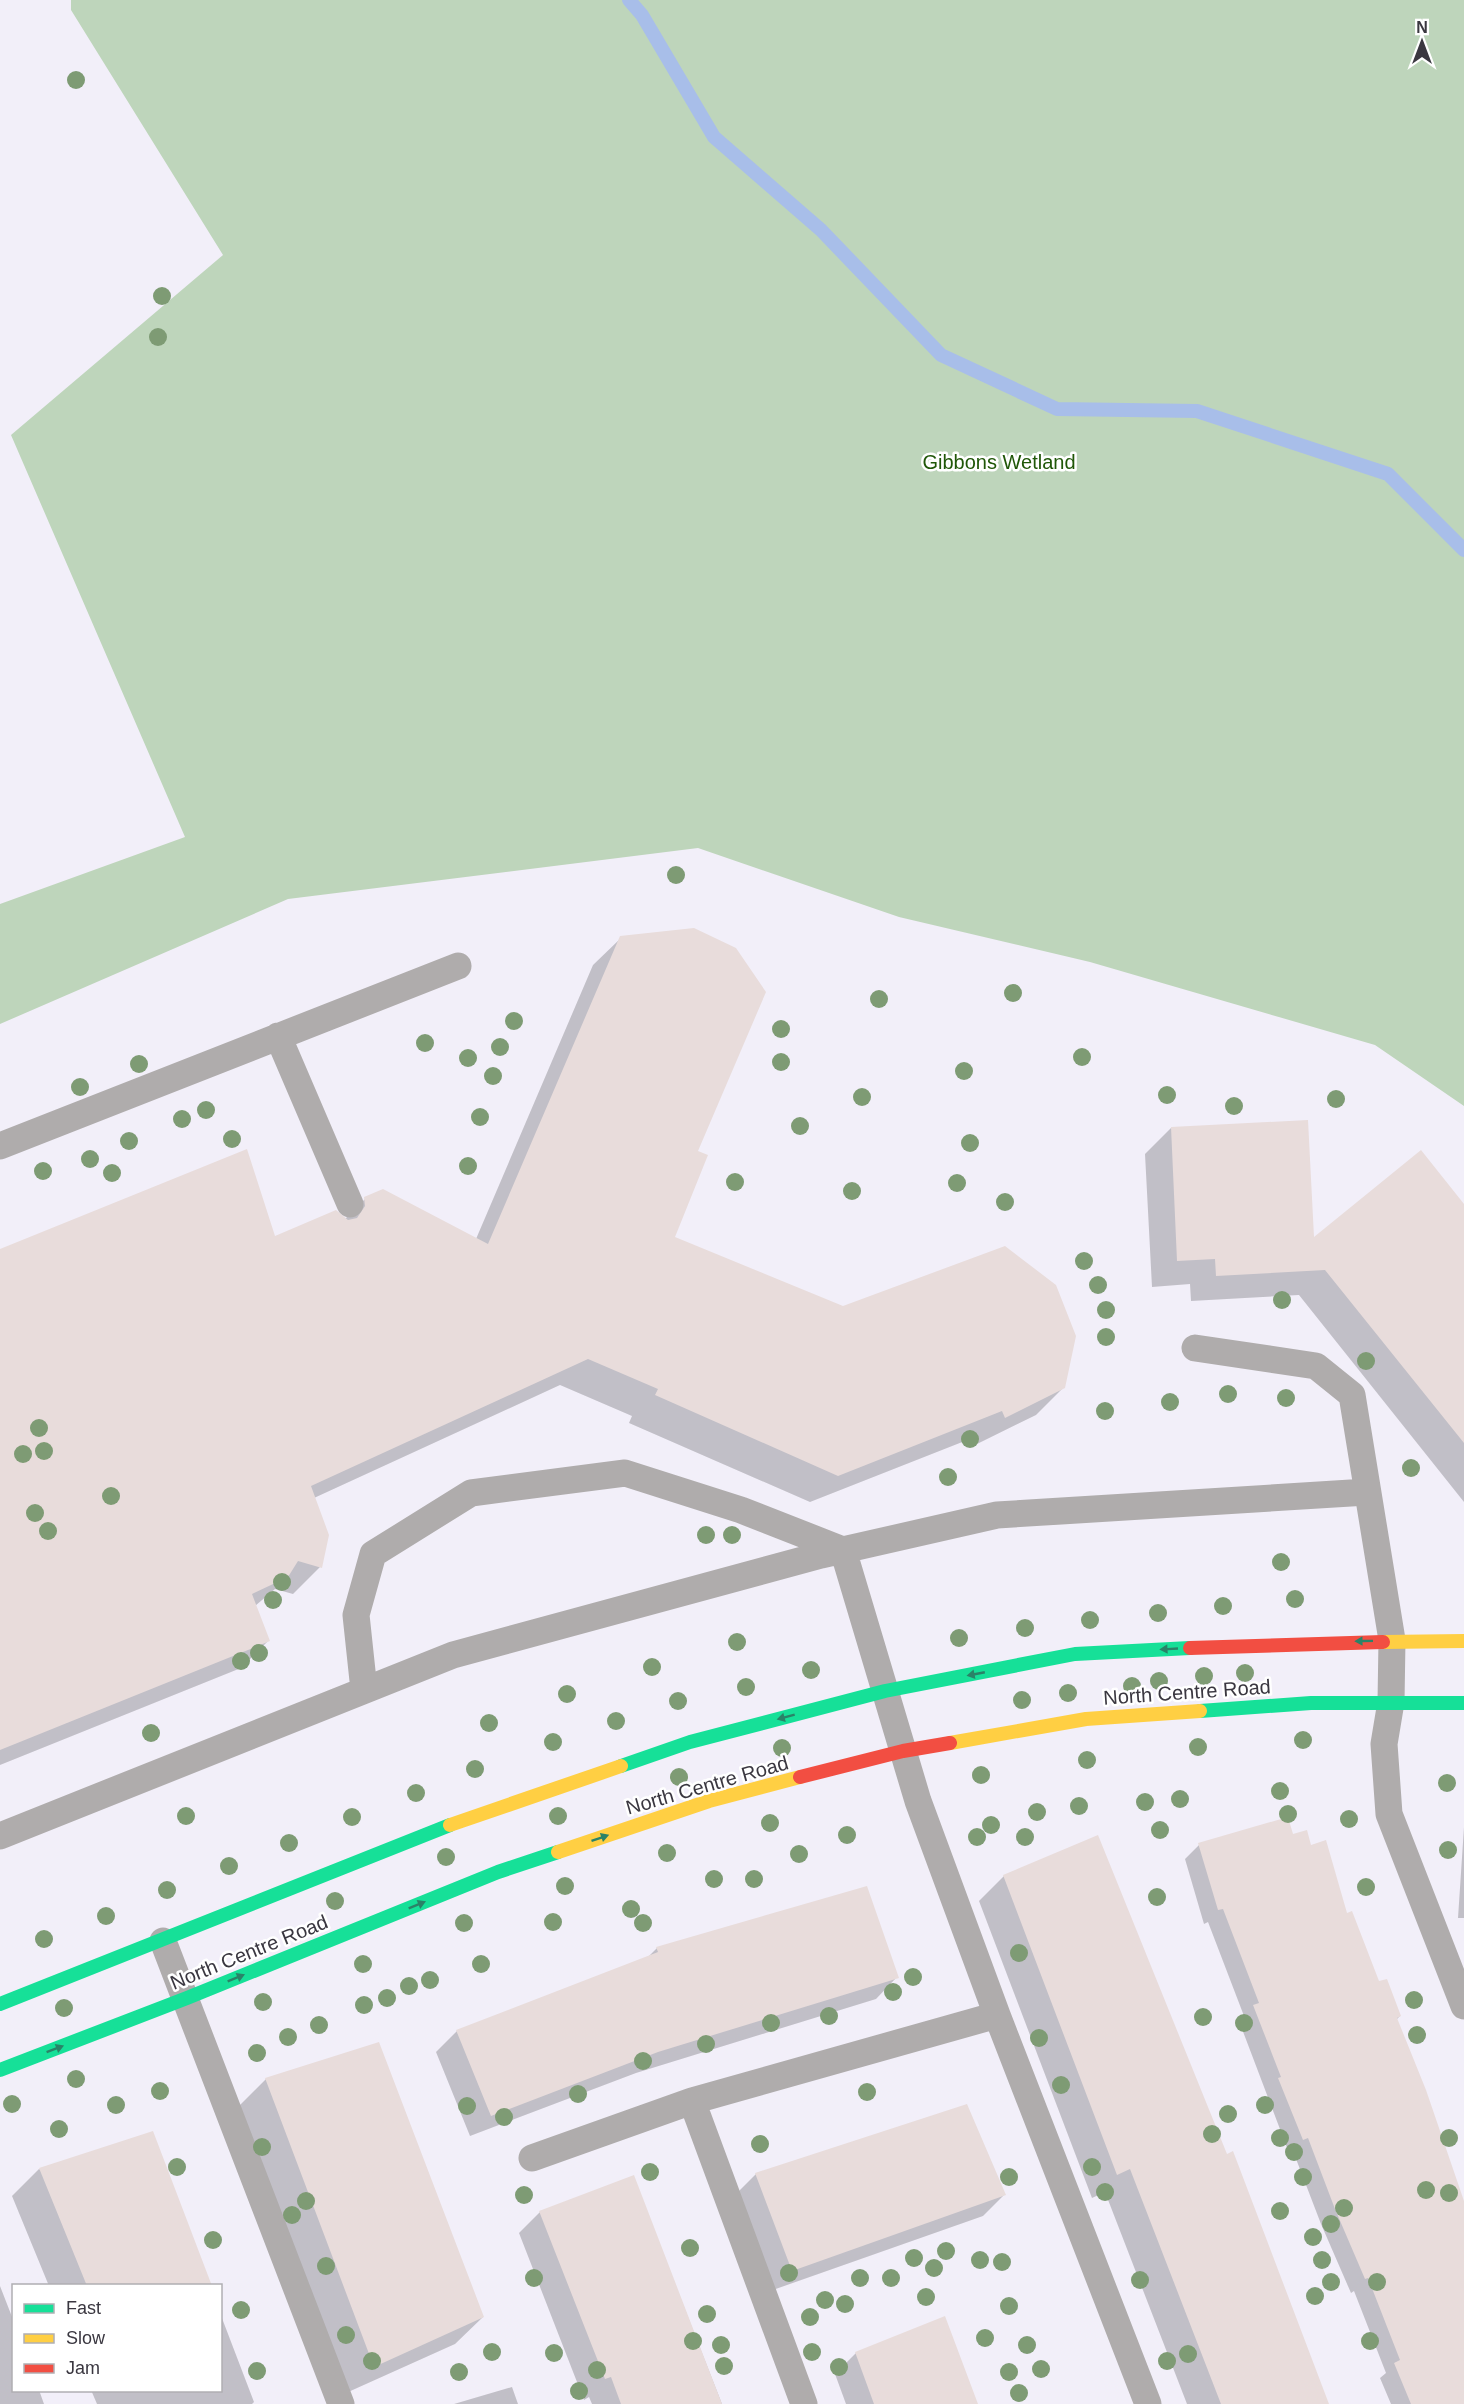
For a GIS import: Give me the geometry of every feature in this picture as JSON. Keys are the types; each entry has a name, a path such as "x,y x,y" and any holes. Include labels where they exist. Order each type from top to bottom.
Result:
{"street":[{"path":"0,2004 475,1815 690,1742 885,1691 1075,1654 1392,1640 1464,1641"},
{"name":"North Centre Road","path":"0,2070 187,1998 498,1872 709,1802 903,1751 1086,1719 1240,1706 1390,1702 1464,1703"}],"lane":[{"path":"0,1146 458,966"},
{"path":"278,1036 350,1204"},
{"path":"1195,1348 1316,1366 1352,1395 1392,1640 1390,1702 1384,1744 1389,1814 1464,2006"},
{"path":"364,1690 356,1615 373,1554 471,1493 625,1473 741,1510 843,1550"},
{"path":"0,1836 453,1655 843,1550 997,1515 1367,1492"},
{"path":"843,1550 918,1801 997,2015 1148,2404"},
{"path":"163,1941 187,1998 341,2404"},
{"path":"532,2158 692,2101 997,2015"},
{"path":"692,2101 804,2404"}],"green space":[{"name":"Gibbons Wetland","path":"71,0 1464,0 1464,1106 1375,1045 1090,962 899,917 698,848 288,899 0,1024 0,904 185,837 11,435 223,255 71,10"}],"building":[{"path":"694,928 736,948 766,992 698,1151 708,1155 675,1237 843,1306 1005,1246 1056,1285 1076,1336 1065,1388 1005,1418 1002,1411 838,1476 655,1395 658,1389 588,1359 311,1486 329,1535 322,1568 298,1561 288,1577 252,1594 270,1641 0,1750 0,1249 247,1149 275,1236 336,1210 348,1220 357,1218 365,1206 364,1197 383,1189 488,1244 620,936"},
{"path":"1308,1120 1314,1237 1421,1150 1464,1204 1464,1443 1325,1270 1216,1276 1215,1259 1177,1261 1171,1127"},
{"path":"1288,1817 1293,1834 1307,1830 1311,1845 1326,1840 1347,1913 1352,1911 1379,1981 1387,1979 1401,2016 1397,2018 1426,2090 1464,2201 1464,2404 1411,2404 1394,2363 1400,2360 1368,2278 1365,2279 1335,2209 1308,2138 1303,2140 1278,2078 1281,2077 1253,2005 1259,2003 1223,1909 1218,1910 1198,1843"},
{"path":"1098,1835 1227,2154 1233,2151 1329,2404 1221,2404 1130,2169 1117,2175 1003,1875"},
{"path":"867,1886 899,1978 658,2052 491,2116 456,2030 658,1952 656,1947"},
{"path":"379,2042 484,2317 374,2367 265,2078"},
{"path":"967,2104 1006,2195 792,2271 755,2173"},
{"path":"153,2131 211,2284 86,2284 39,2168"},
{"path":"634,2175 722,2404 621,2404 611,2377 605,2379 539,2211"},
{"path":"945,2316 978,2404 874,2404 855,2352"}],"waterway":[{"path":"629,0 642,15 714,137 821,230 941,355 1057,409 1197,411 1388,474 1464,550"}],"traffic: fast":[{"path":"621,1766 690,1742 885,1691 1075,1654 1190,1648"},
{"path":"1200,1711 1311,1703 1464,1703"},
{"path":"0,2004 450,1825"},
{"path":"0,2070 187,1998 498,1872 558,1852"}],"traffic: slow":[{"path":"1383,1642 1464,1641"},
{"path":"950,1743 1086,1719 1200,1711"},
{"path":"450,1825 621,1766"},
{"path":"558,1852 709,1801 800,1777"}],"traffic: jam":[{"path":"1190,1648 1383,1642"},
{"path":"800,1777 903,1751 950,1743"}]}
